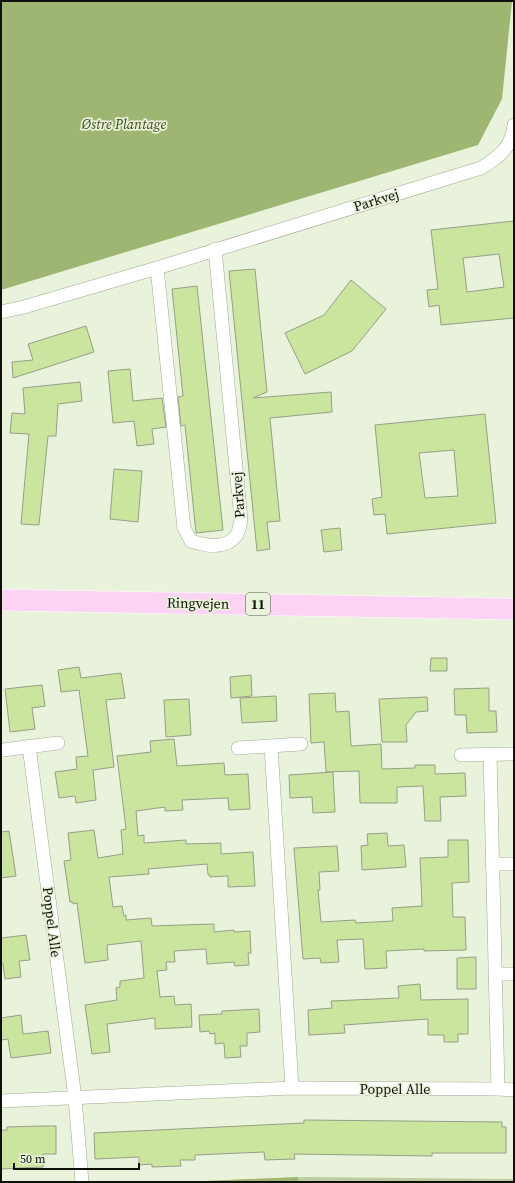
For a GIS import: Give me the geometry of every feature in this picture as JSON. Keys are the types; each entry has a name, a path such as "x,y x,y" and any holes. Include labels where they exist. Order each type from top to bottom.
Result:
{"main road":[{"name":"Ringvejen","path":"1,600 514,609"}],"street":[{"name":"Parkvej","path":"1,312 24,307 157,268 481,168 496,159 507,147 514,124"},
{"name":"Parkvej","path":"157,268 184,528 191,541 205,546 224,544 236,535 241,520 215,249"},
{"path":"3,750 58,743"},
{"path":"238,748 301,744"},
{"name":"Poppel Alle","path":"29,746 75,1098"},
{"path":"271,746 292,1088"},
{"path":"490,754 498,1089"},
{"path":"461,755 514,754"},
{"path":"492,864 514,864"},
{"path":"495,974 514,974"},
{"name":"Poppel Alle","path":"1,1102 292,1088 514,1090"},
{"path":"75,1098 82,1182"}],"green space":[{"name":"Østre Plantage","path":"1,1 512,1 502,99 478,145 1,290"},
{"path":"298,1177 298,1182 182,1182"},
{"path":"306,1177 514,1179 514,1182 182,1182"}],"building":[{"path":"514,221 514,318 441,325 439,305 429,307 427,290 438,289 431,230","holes":["499,254 504,287 467,292 463,258"]},
{"path":"255,269 267,392 253,398 331,392 332,412 270,418 280,521 267,522 270,549 257,551 229,271"},
{"path":"351,280 386,309 352,351 305,374 285,333 324,315"},
{"path":"197,286 223,530 196,533 185,425 181,426 178,397 183,396 172,289"},
{"path":"86,326 94,352 13,378 12,362 33,360 28,344"},
{"path":"130,369 133,401 162,398 166,427 152,429 154,444 137,446 134,421 113,423 108,371"},
{"path":"80,382 82,401 58,404 56,436 48,436 39,525 21,524 29,434 10,433 12,413 25,414 23,388"},
{"path":"485,414 496,523 387,534 385,514 374,515 372,499 382,497 375,425","holes":["454,450 458,496 425,498 419,453"]},
{"path":"114,469 142,471 138,522 110,519"},
{"path":"340,528 342,550 324,552 321,530"},
{"path":"431,658 447,658 447,671 430,671"},
{"path":"79,667 81,678 121,673 125,698 106,700 114,767 93,770 96,800 76,803 75,796 59,798 55,772 77,769 76,757 88,756 79,690 61,692 58,670"},
{"path":"251,675 252,696 231,698 230,677"},
{"path":"42,685 45,706 32,708 35,729 10,732 5,689"},
{"path":"489,688 489,711 496,711 497,732 467,733 466,715 455,715 454,689"},
{"path":"335,693 336,712 349,711 351,746 381,744 382,769 415,768 415,765 435,765 435,774 465,773 466,796 440,797 441,821 425,821 423,786 397,787 397,803 360,803 359,771 326,772 324,742 311,743 309,694"},
{"path":"276,696 277,721 242,723 240,698"},
{"path":"427,697 428,711 416,712 406,725 407,742 382,742 379,699"},
{"path":"189,699 191,735 166,737 164,700"},
{"path":"174,739 177,766 224,763 225,775 248,774 250,809 229,810 228,798 182,800 183,810 165,811 165,807 136,811 138,836 144,835 144,843 186,840 186,844 221,843 221,854 253,852 255,886 228,887 228,876 210,877 210,875 208,875 207,864 148,869 149,874 109,877 113,907 122,906 124,916 126,915 126,920 151,918 152,926 214,924 214,932 234,930 234,932 250,931 251,953 248,953 249,965 235,966 234,962 207,964 206,949 174,951 175,962 166,962 167,970 157,971 160,997 174,996 175,1005 191,1004 192,1027 155,1029 155,1018 107,1024 110,1052 92,1054 85,1005 117,1000 116,988 120,987 120,981 144,978 141,941 107,945 108,960 85,963 77,903 73,904 73,902 70,902 64,861 71,860 68,833 94,830 98,858 123,854 121,830 126,829 117,756 151,752 150,741"},
{"path":"333,772 335,812 313,813 312,797 290,798 289,775"},
{"path":"9,831 16,876 1,878 1,832"},
{"path":"387,833 388,846 404,845 406,867 362,870 361,846 368,845 367,834"},
{"path":"448,840 468,840 469,882 452,883 453,917 465,917 466,950 424,951 424,949 386,951 387,968 365,969 363,939 337,940 339,962 321,963 320,958 303,959 294,848 337,846 339,871 319,872 320,890 318,890 321,922 355,920 356,923 393,921 392,908 422,906 420,858 448,857"},
{"path":"26,935 30,960 19,961 21,977 5,979 3,964 1,964 1,938"},
{"path":"476,957 476,989 457,989 457,958"},
{"path":"420,984 421,1000 468,999 468,1034 458,1034 458,1042 444,1042 444,1035 428,1035 428,1019 344,1025 345,1033 309,1035 308,1010 332,1008 331,1001 399,998 398,986"},
{"path":"259,1009 260,1032 247,1033 247,1046 240,1046 241,1057 225,1058 224,1043 215,1044 215,1033 210,1034 209,1031 200,1032 199,1015 222,1014 222,1011"},
{"path":"21,1015 23,1034 48,1031 51,1053 11,1058 8,1039 1,1040 1,1018"},
{"path":"304,1120 502,1122 502,1127 506,1127 506,1153 432,1153 432,1156 294,1154 295,1159 265,1160 264,1152 195,1155 195,1160 180,1160 181,1166 152,1167 152,1164 139,1165 139,1157 95,1159 94,1133 304,1123"},
{"path":"56,1126 56,1154 43,1154 43,1167 1,1169 1,1130 7,1130 7,1127"}]}
